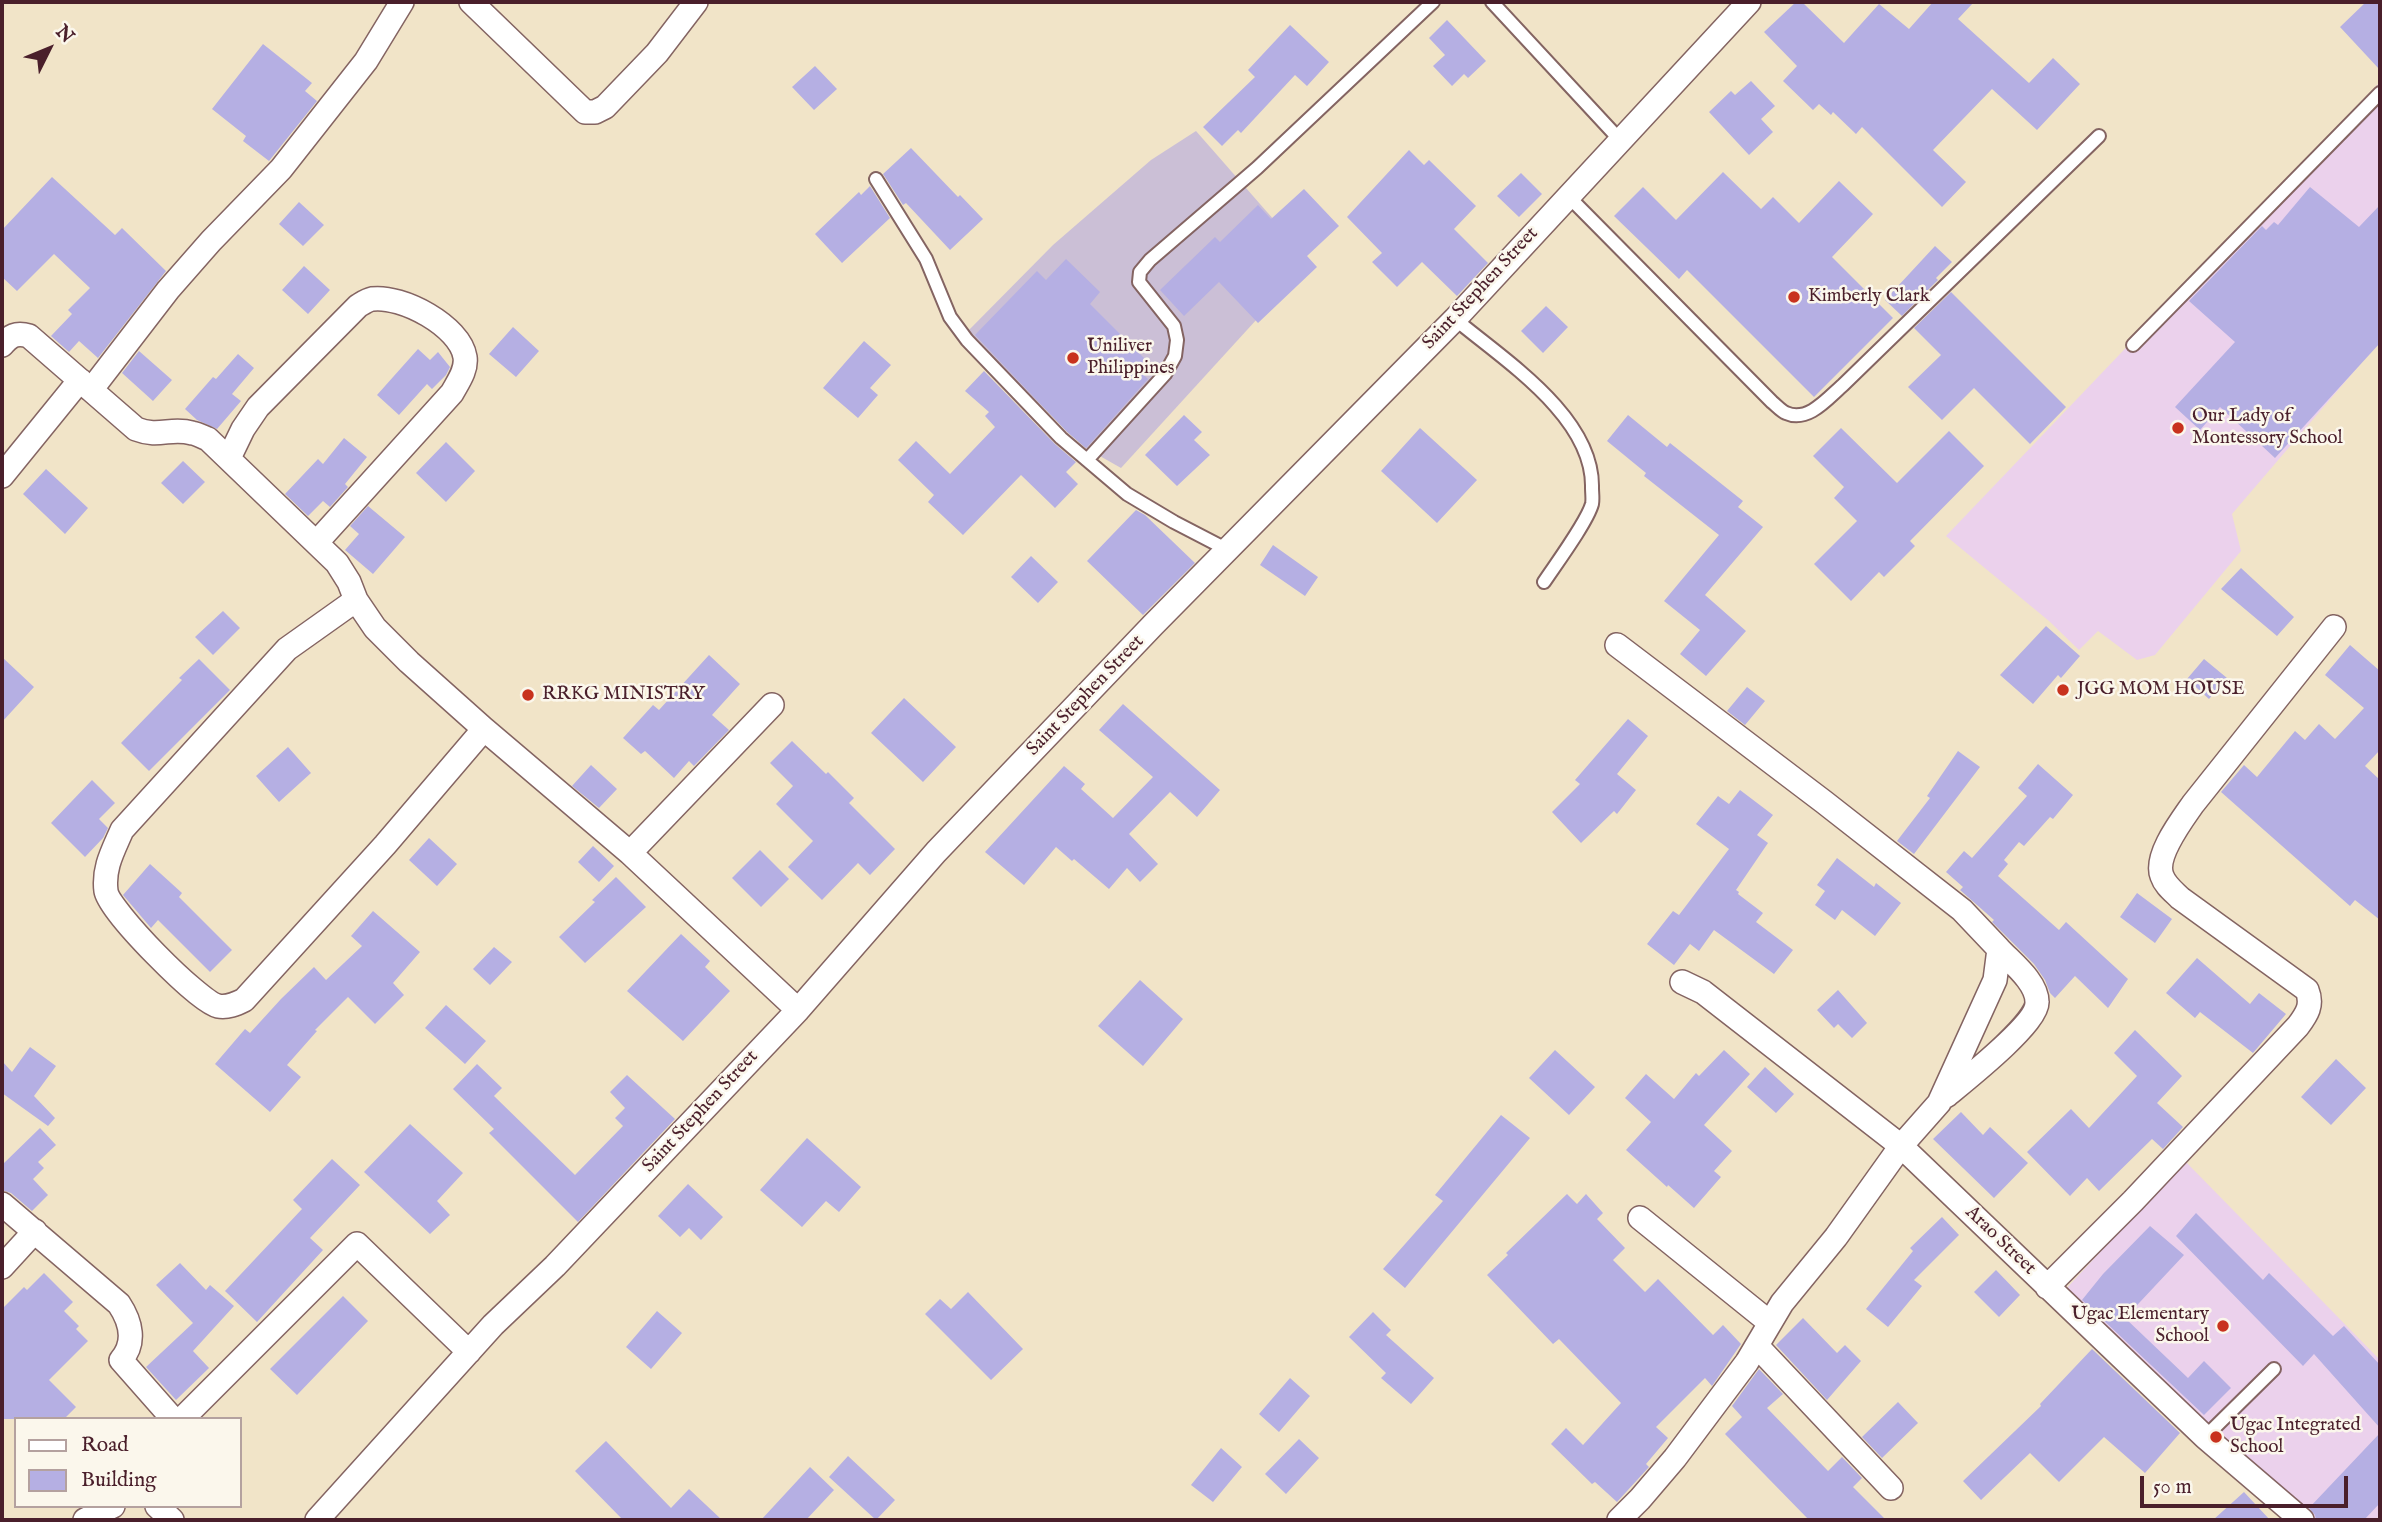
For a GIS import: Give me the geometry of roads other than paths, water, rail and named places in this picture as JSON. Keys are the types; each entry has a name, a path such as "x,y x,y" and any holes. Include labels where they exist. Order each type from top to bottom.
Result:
{"street":[{"path":"2,476 86,385 211,241 281,169 366,61 402,2"},
{"path":"471,2 585,112 595,112 605,107 657,53 696,2"},
{"name":"Saint Stephen Street","path":"317,1520 492,1325 555,1266 798,1010 936,852 1153,625 1455,319 1749,2"},
{"path":"229,457 258,407 358,306 369,299 382,299 410,306 443,327 460,345 465,358 464,371 452,393 317,542"},
{"path":"2,345 13,335 20,333 29,336 136,429 150,435 174,431 191,432 208,439 337,563 356,600 375,628 484,729 631,853 798,1010"},
{"path":"356,600 287,649 122,830 106,866 106,894 120,915 153,952 208,1001 219,1007 232,1006 244,1000 376,855 484,729"},
{"path":"2047,1287 2125,1209 2298,1026 2308,1011 2311,1000 2307,990 2180,898 2161,875 2161,863 2173,834 2193,804 2334,627"},
{"path":"1617,645 1962,910 2033,988 2038,1002 2035,1014 1991,1058 1939,1103 1901,1146 1836,1237 1769,1322 1748,1362 1675,1458 1619,1520"},
{"path":"631,853 772,705"},
{"path":"1939,1103 1995,980 1999,949"},
{"name":"Arao Street","path":"1682,982 1703,992 1901,1146 2205,1437 2302,1520"},
{"path":"2,1204 120,1304 128,1318 130,1332 129,1351 121,1360 171,1417"},
{"path":"1640,1218 1769,1322"},
{"path":"2,1267 35,1231"},
{"path":"184,1417 357,1244 469,1352"},
{"path":"1757,1346 1891,1488"},
{"path":"85,1520 109,1508"},
{"path":"159,1508 172,1520"}],"lane":[{"path":"1087,460 1165,374 1175,356 1177,340 1174,326 1139,282 1140,272 1150,260 1257,168 1433,2"},
{"path":"1492,2 1620,140"},
{"path":"2133,345 2380,93"},
{"path":"1568,197 1772,402 1786,413 1800,415 1814,410 1843,385 2099,136"},
{"path":"876,178 926,259 950,317 967,340 1061,438 1127,494 1228,550"},
{"path":"1455,319 1558,408 1575,429 1587,454 1592,480 1592,504 1544,582"},
{"path":"2205,1437 2274,1369"}],"place":[{"name":"Kimberly Clark","path":"1794,297"},
{"name":"Uniliver Philippines","path":"1073,358"},
{"name":"Our Lady of Montessory School","path":"2178,428"},
{"name":"JGG MOM HOUSE","path":"2063,690"},
{"name":"RRKG MINISTRY","path":"528,695"},
{"name":"Ugac Elementary School","path":"2223,1326"},
{"name":"Ugac Integrated School","path":"2216,1437"}]}
